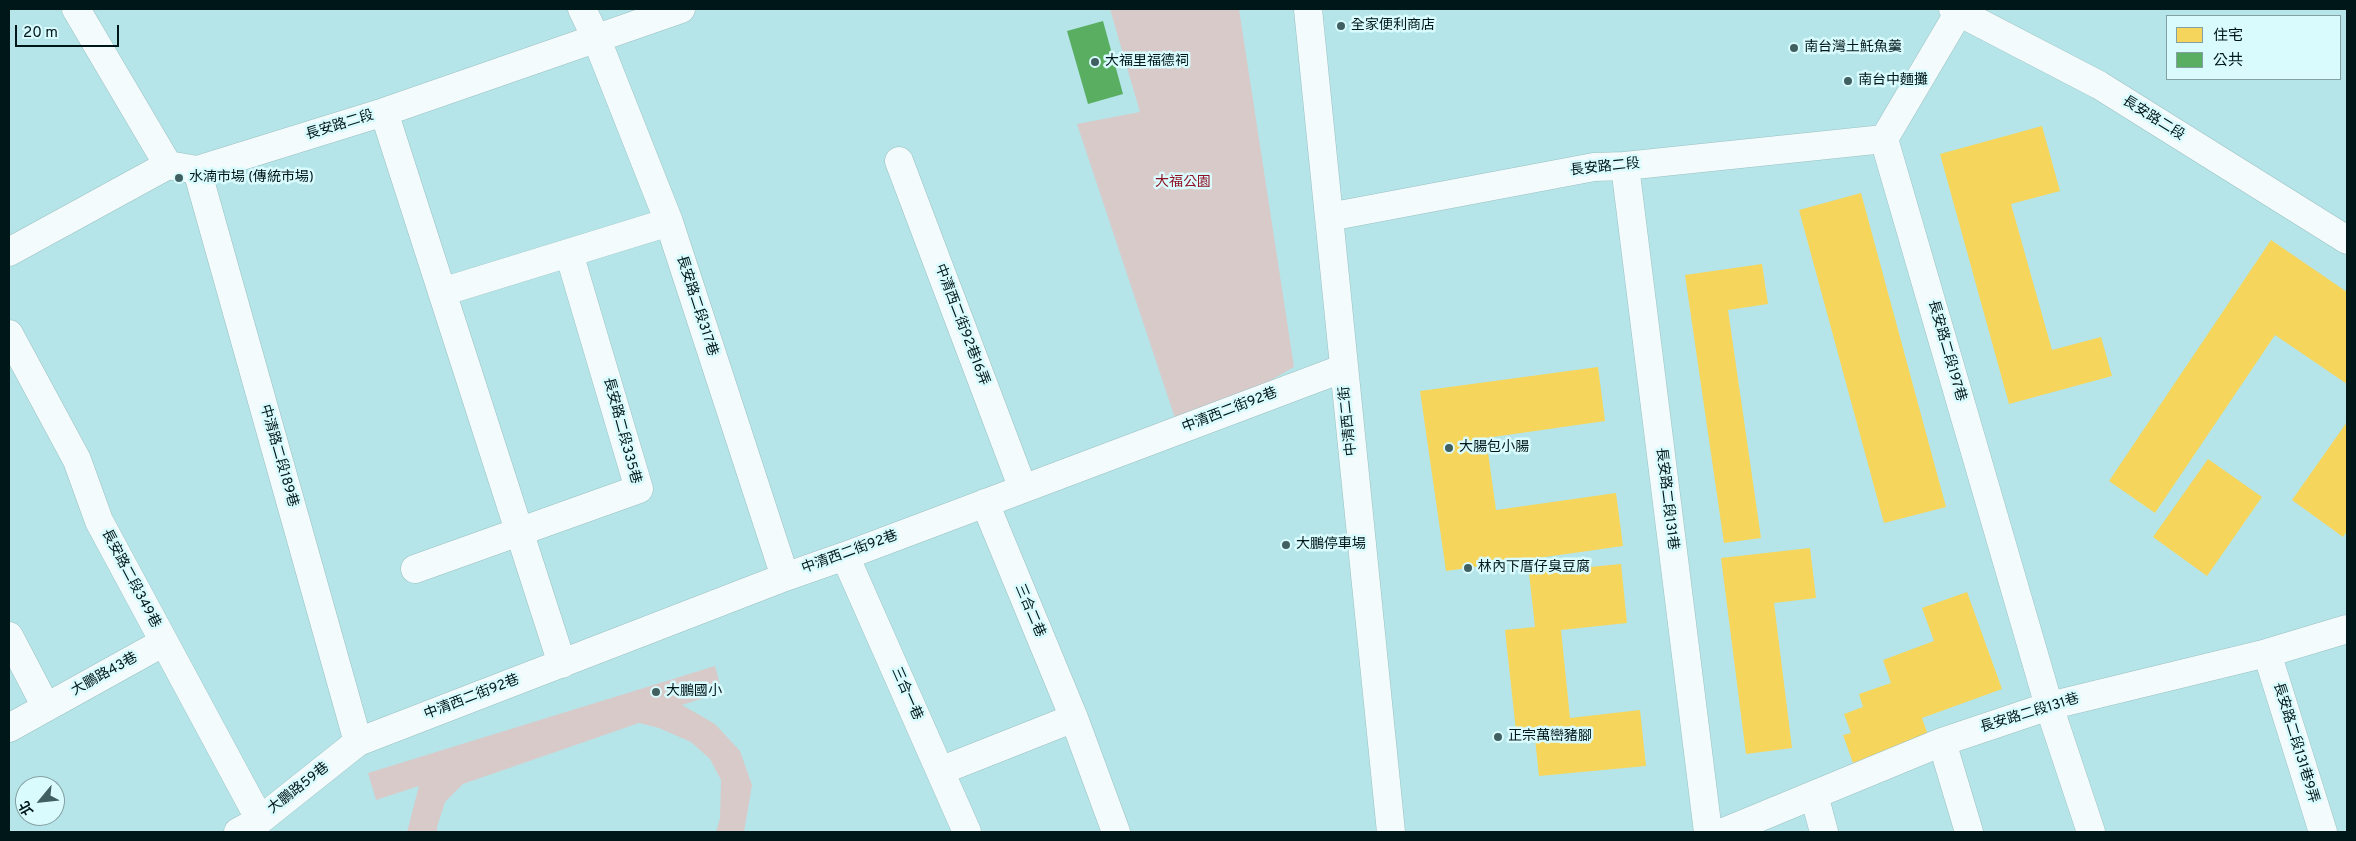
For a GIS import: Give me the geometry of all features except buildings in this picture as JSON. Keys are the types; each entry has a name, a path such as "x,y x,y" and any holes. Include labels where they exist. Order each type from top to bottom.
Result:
{"street":[{"path":"9,252 168,165 76,9"},
{"name":"長安路二段317巷","path":"582,9 597,40 669,222 785,577"},
{"name":"長安路二段","path":"168,165 197,170 384,112 597,40 681,9"},
{"name":"中清西二街","path":"1308,9 1391,832"},
{"path":"1884,139 1966,12"},
{"name":"長安路二段","path":"1966,12 2099,85 2347,240"},
{"path":"384,112 562,664"},
{"name":"長安路二段","path":"1329,217 1594,166 1625,166 1884,139"},
{"name":"長安路二段197巷","path":"1884,139 2049,706 2091,832"},
{"name":"中清西二街92巷16弄","path":"899,161 1023,489"},
{"name":"長安路二段131巷","path":"1625,166 1708,832"},
{"name":"中清路二段189巷","path":"197,170 358,742"},
{"path":"442,292 669,222"},
{"name":"長安路二段335巷","path":"415,569 639,489 569,253"},
{"name":"長安路二段349巷","path":"9,334 77,460 99,521 164,642 249,826"},
{"name":"中清西二街92巷","path":"358,742 785,577 846,556 1344,368"},
{"name":"三合二巷","path":"985,503 1074,718 1116,832"},
{"name":"三合一巷","path":"846,556 967,832"},
{"name":"長安路二段131巷","path":"1724,832 1942,742 2049,706 2267,653 2347,629"},
{"path":"9,636 46,707"},
{"name":"大鵬路43巷","path":"9,728 164,642"},
{"name":"長安路二段131巷9弄","path":"2267,653 2323,832"},
{"path":"940,771 1074,718"},
{"name":"大鵬路59巷","path":"249,826 358,742"},
{"path":"1942,742 1969,832"},
{"path":"1814,795 1824,832"}],"green space":[{"name":"大福公園","path":"1110,9 1239,9 1294,367 1238,399 1177,424 1077,124 1140,112"},
{"path":"715,666 722,692 682,705 715,724 740,751 752,785 744,832 716,832 720,818 721,780 710,759 691,742 659,728 639,723 463,784 445,802 437,832 407,832 419,786 376,800 368,773"}],"place":[{"name":"全家便利商店","path":"1341,26"},
{"name":"南台灣土魠魚羹","path":"1794,48"},
{"name":"大福里福德祠","path":"1095,62"},
{"name":"南台中麵攤","path":"1848,81"},
{"name":"水湳市場 (傳統市場)","path":"179,178"},
{"name":"大腸包小腸","path":"1449,448"},
{"name":"大鵬停車場","path":"1286,545"},
{"name":"林內下厝仔臭豆腐","path":"1468,568"},
{"name":"大鵬國小","path":"656,692"},
{"name":"正宗萬巒豬腳","path":"1498,737"}]}
